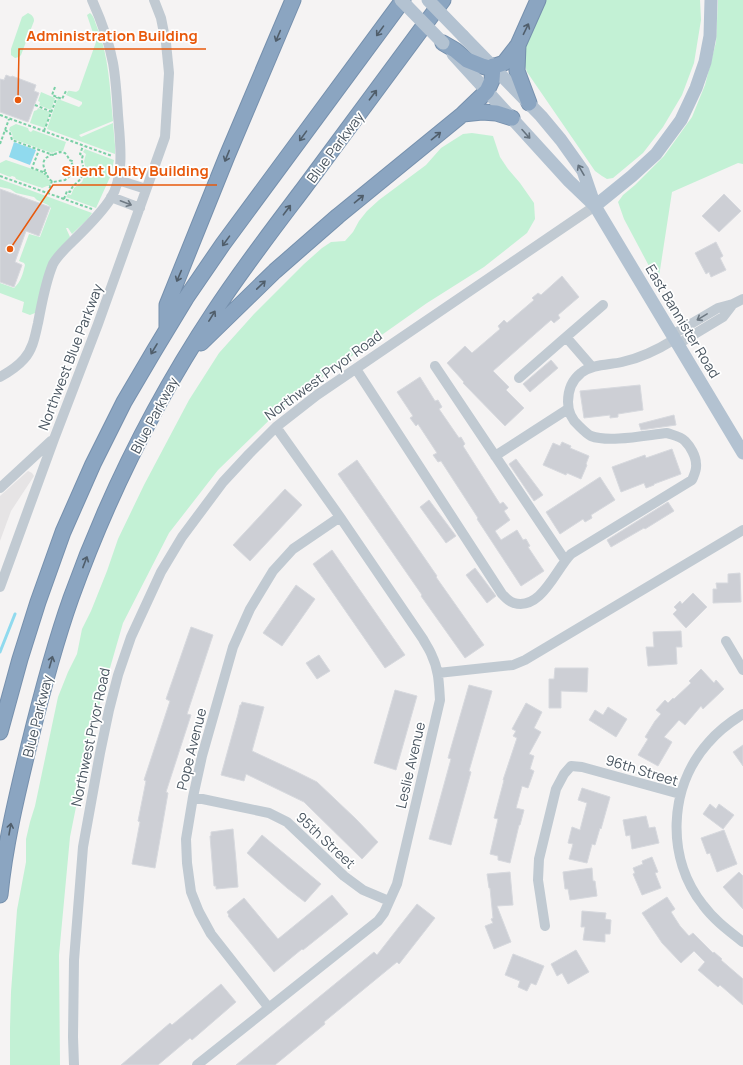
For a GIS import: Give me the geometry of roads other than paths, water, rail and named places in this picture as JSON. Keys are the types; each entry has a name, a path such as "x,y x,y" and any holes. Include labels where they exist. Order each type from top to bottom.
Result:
{"highway":[{"path":"167,329 168,304 227,156 293,0"},
{"path":"0,732 22,652 63,532 93,464 124,402 186,298 223,244 402,0"},
{"name":"Blue Parkway","path":"0,895 11,823 41,696 71,598 97,532 123,474 155,410 183,361 215,311 258,250 444,0"},
{"path":"443,43 455,50 467,60 489,68 504,63 518,45 538,0"},
{"path":"518,45 517,71 529,104"},
{"path":"183,361 275,271 338,216 463,114 487,91 492,80 493,66"},
{"path":"463,114 482,112 496,113 512,118"}],"main road":[{"name":"East Bannister Road","path":"402,0 569,181 595,206"},
{"name":"East Bannister Road","path":"428,0 541,116 561,140 583,171 595,206 743,453"},
{"name":"Northwest Pryor Road","path":"595,206 656,154 681,120 696,88 705,62 710,36 711,0"}],"street":[{"path":"0,377 20,364 32,348 48,281 54,263 61,253 111,197 118,180 121,149 113,63 104,31 92,0"},
{"name":"Northwest Blue Parkway","path":"0,587 98,324 165,137 169,73 166,43 161,18 154,0"},
{"path":"118,180 146,189"},
{"path":"111,197 140,208"},
{"name":"Northwest Pryor Road","path":"74,1065 74,960 83,847 100,753 118,675 131,637 161,572 182,537 223,482 276,427 318,395 595,206"},
{"path":"356,369 502,594 512,603 529,603 547,589 565,560 571,554 692,480 697,465 692,452 684,440 675,435 667,433 604,439 590,435 577,424 568,409 568,399 571,385 580,373 592,367 623,362 638,357 723,317 733,304 743,299"},
{"path":"519,378 603,305"},
{"path":"566,337 592,367"},
{"path":"435,366 565,560"},
{"path":"495,456 568,409"},
{"name":"Leslie Avenue","path":"197,1065 378,921 384,913 397,884 440,700 438,673 433,657 423,639 340,517 276,427"},
{"path":"0,488 54,439"},
{"name":"Pope Avenue","path":"269,1008 211,934 199,912 191,892 186,863 186,839 202,756 233,647 250,609 273,571 294,549 340,517"},
{"path":"438,673 513,665 524,660 743,530"},
{"path":"726,641 743,670"},
{"path":"680,794 687,776 700,752 719,731 743,714"},
{"name":"96th Street","path":"545,926 538,880 539,859 556,789 564,774 571,766 582,767 680,794 676,823 677,845 687,880 702,905 713,917 743,942"},
{"name":"95th Street","path":"193,797 269,812 287,822 344,876 363,890 389,902"}],"water":[{"path":"14,142 36,150 30,165 9,157"}],"waterway":[{"path":"0,652 15,614"}],"place":[{"name":"Administration Building","path":"18,100"},
{"name":"Silent Unity Building","path":"10,249"}]}
